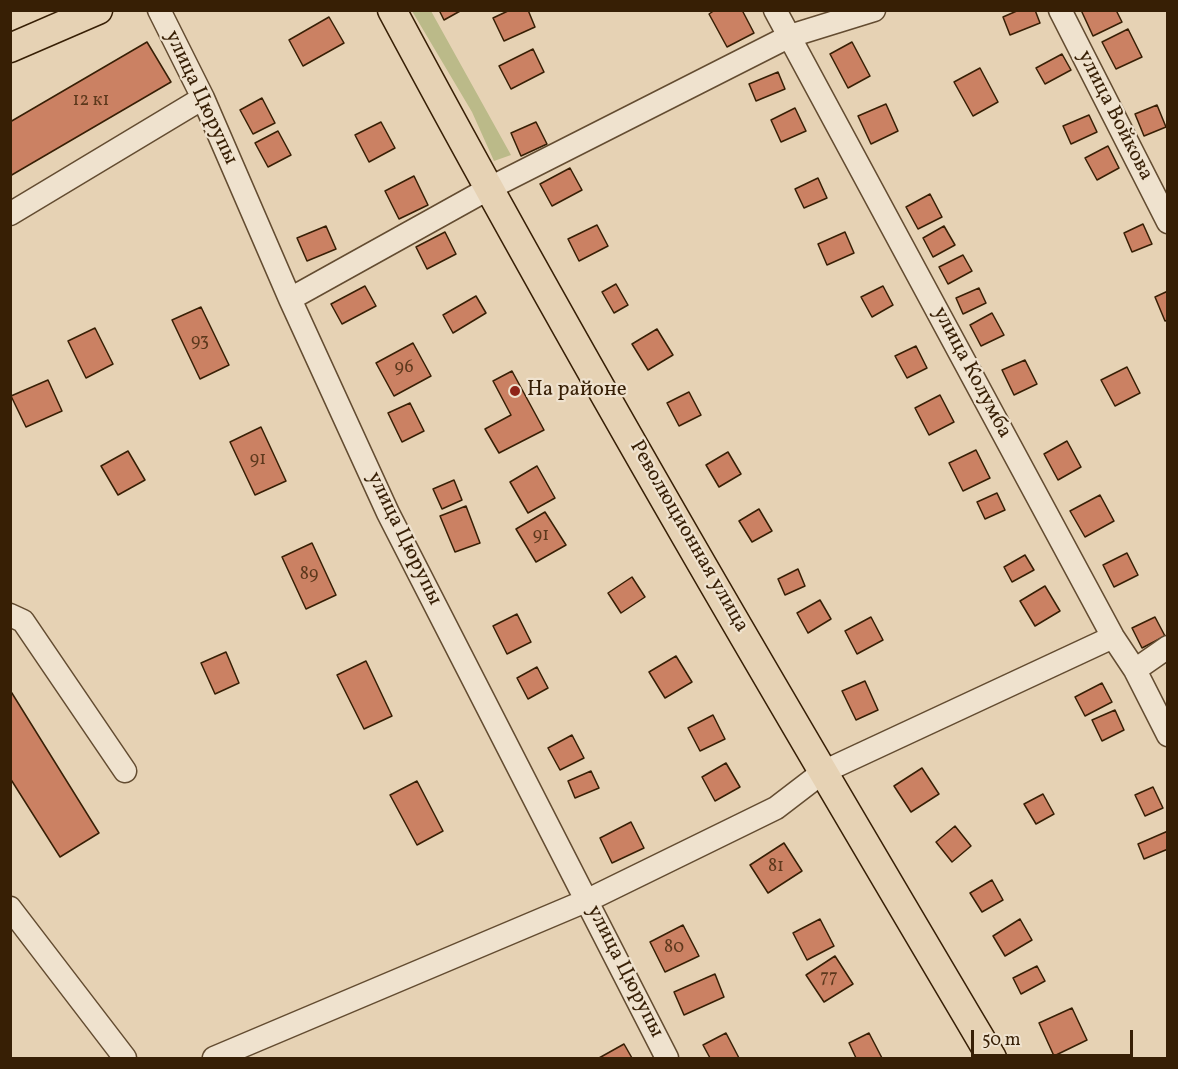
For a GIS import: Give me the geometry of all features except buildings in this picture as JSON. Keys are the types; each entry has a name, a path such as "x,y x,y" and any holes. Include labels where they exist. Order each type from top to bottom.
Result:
{"main road":[{"path":"10,48 98,10"},
{"name":"Революционная улица","path":"392,10 488,189 823,772 992,1059"}],"street":[{"name":"улица Цюрупы","path":"159,10 203,98 290,299 388,513 588,900 667,1059"},
{"name":"улица Колумба","path":"775,10 1113,637 1135,670 1167,735"},
{"path":"290,299 488,189 790,36 874,10"},
{"name":"улица Войкова","path":"1060,10 1167,222"},
{"path":"10,214 203,98"},
{"path":"10,615 23,621 125,771"},
{"path":"214,1059 588,900 776,808 823,772 1113,637"},
{"path":"1135,670 1167,648"},
{"path":"10,908 125,1059"}],"shaded area":[{"path":"412,11 431,11 511,155 494,161 472,112"}],"place":[{"name":"На районе","path":"515,391"}]}
